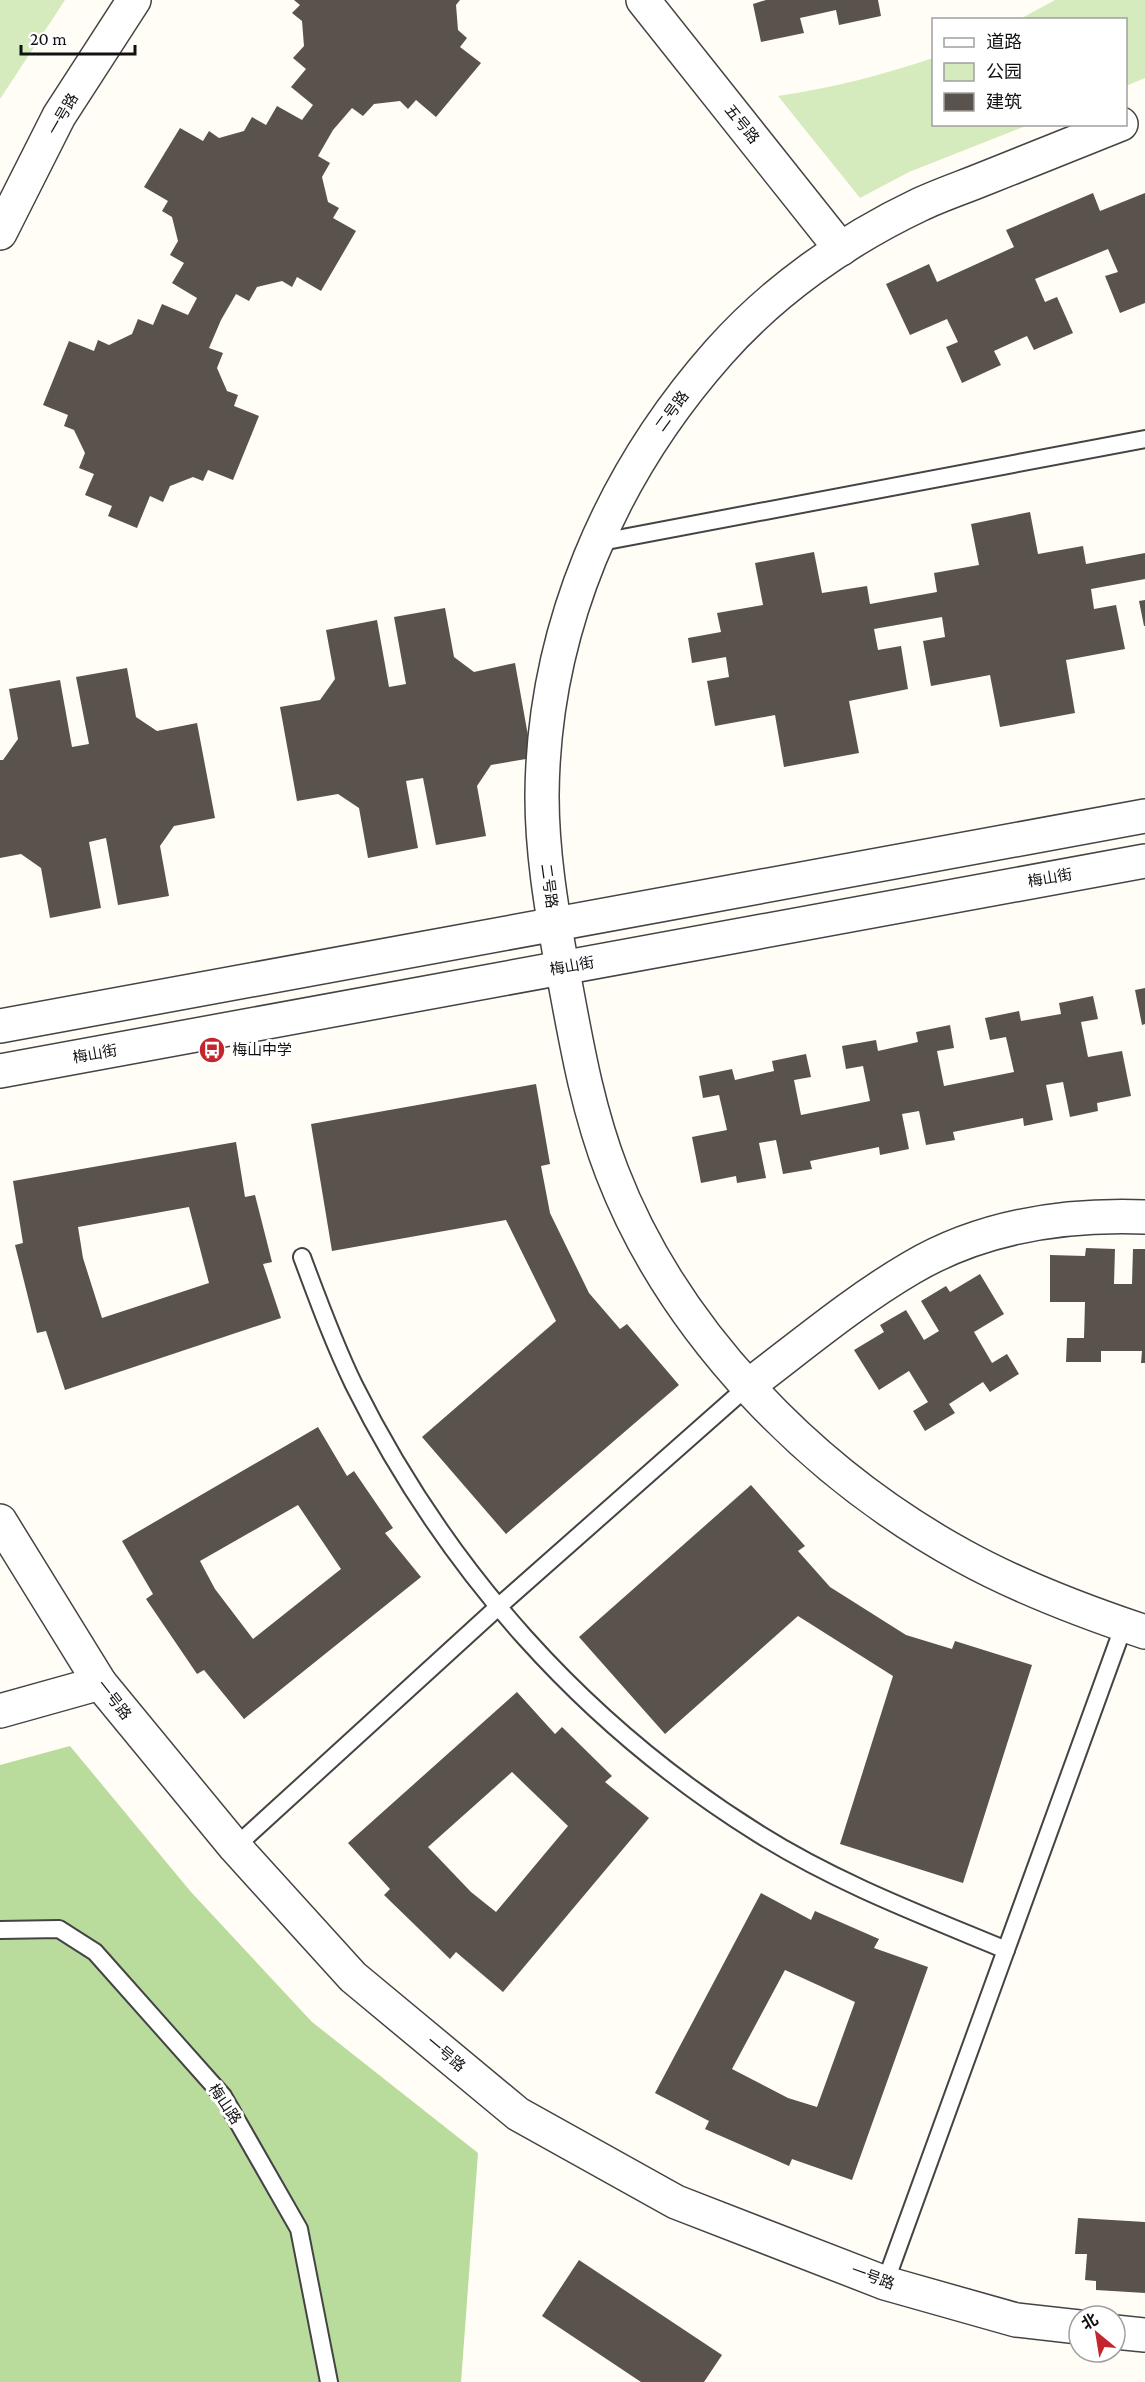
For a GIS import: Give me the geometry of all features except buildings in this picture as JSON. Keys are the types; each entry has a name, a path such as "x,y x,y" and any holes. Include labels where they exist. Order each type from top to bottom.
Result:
{"street":[{"name":"一号路","path":"0,233 59,116 134,0"},
{"name":"五号路","path":"643,0 842,249"},
{"name":"二号路","path":"1127,122 1145,115"},
{"name":"二号路","path":"1118,126 923,203 881,224 779,295 722,348 672,408 636,464 595,543 572,604 559,656 546,731 542,796 545,860 554,924 583,1081 596,1130 626,1204 658,1266 685,1308 748,1386 805,1442 848,1479 903,1519 961,1555 1022,1586 1086,1612 1134,1628"},
{"path":"0,1026 1145,816"},
{"name":"梅山街","path":"0,1071 1145,861"},
{"path":"748,1386 871,1293 913,1267 959,1246 1006,1229 1055,1219 1105,1215 1145,1217"},
{"name":"一号路","path":"0,1521 100,1683 235,1847 353,1977 518,2114 676,2202 885,2283 1016,2320 1067,2326"},
{"path":"0,1711 100,1683"},
{"path":"1127,2333 1145,2335"}],"lane":[{"path":"595,543 1145,439"},
{"path":"302,1257 326,1321 354,1384 386,1445 421,1503 460,1560 548,1665 649,1757 704,1798 761,1835 821,1869 882,1899 1006,1950"},
{"path":"235,1847 498,1607 748,1386"},
{"path":"885,2283 1006,1950 1134,1628"},
{"name":"梅山路","path":"0,1930 58,1929 95,1952 223,2096 299,2229 329,2382"}],"green space":[{"path":"0,0 65,0 0,99"},
{"path":"1055,0 1145,0 1145,78 1127,86 1127,18 1022,18"},
{"path":"932,58 932,126 1025,126 909,172 860,198 778,96 818,89"},
{"path":"70,1746 191,1892 312,2022 478,2153 461,2382 0,2382 0,1765"}],"place":[{"name":"梅山中学","path":"212,1050"}]}
